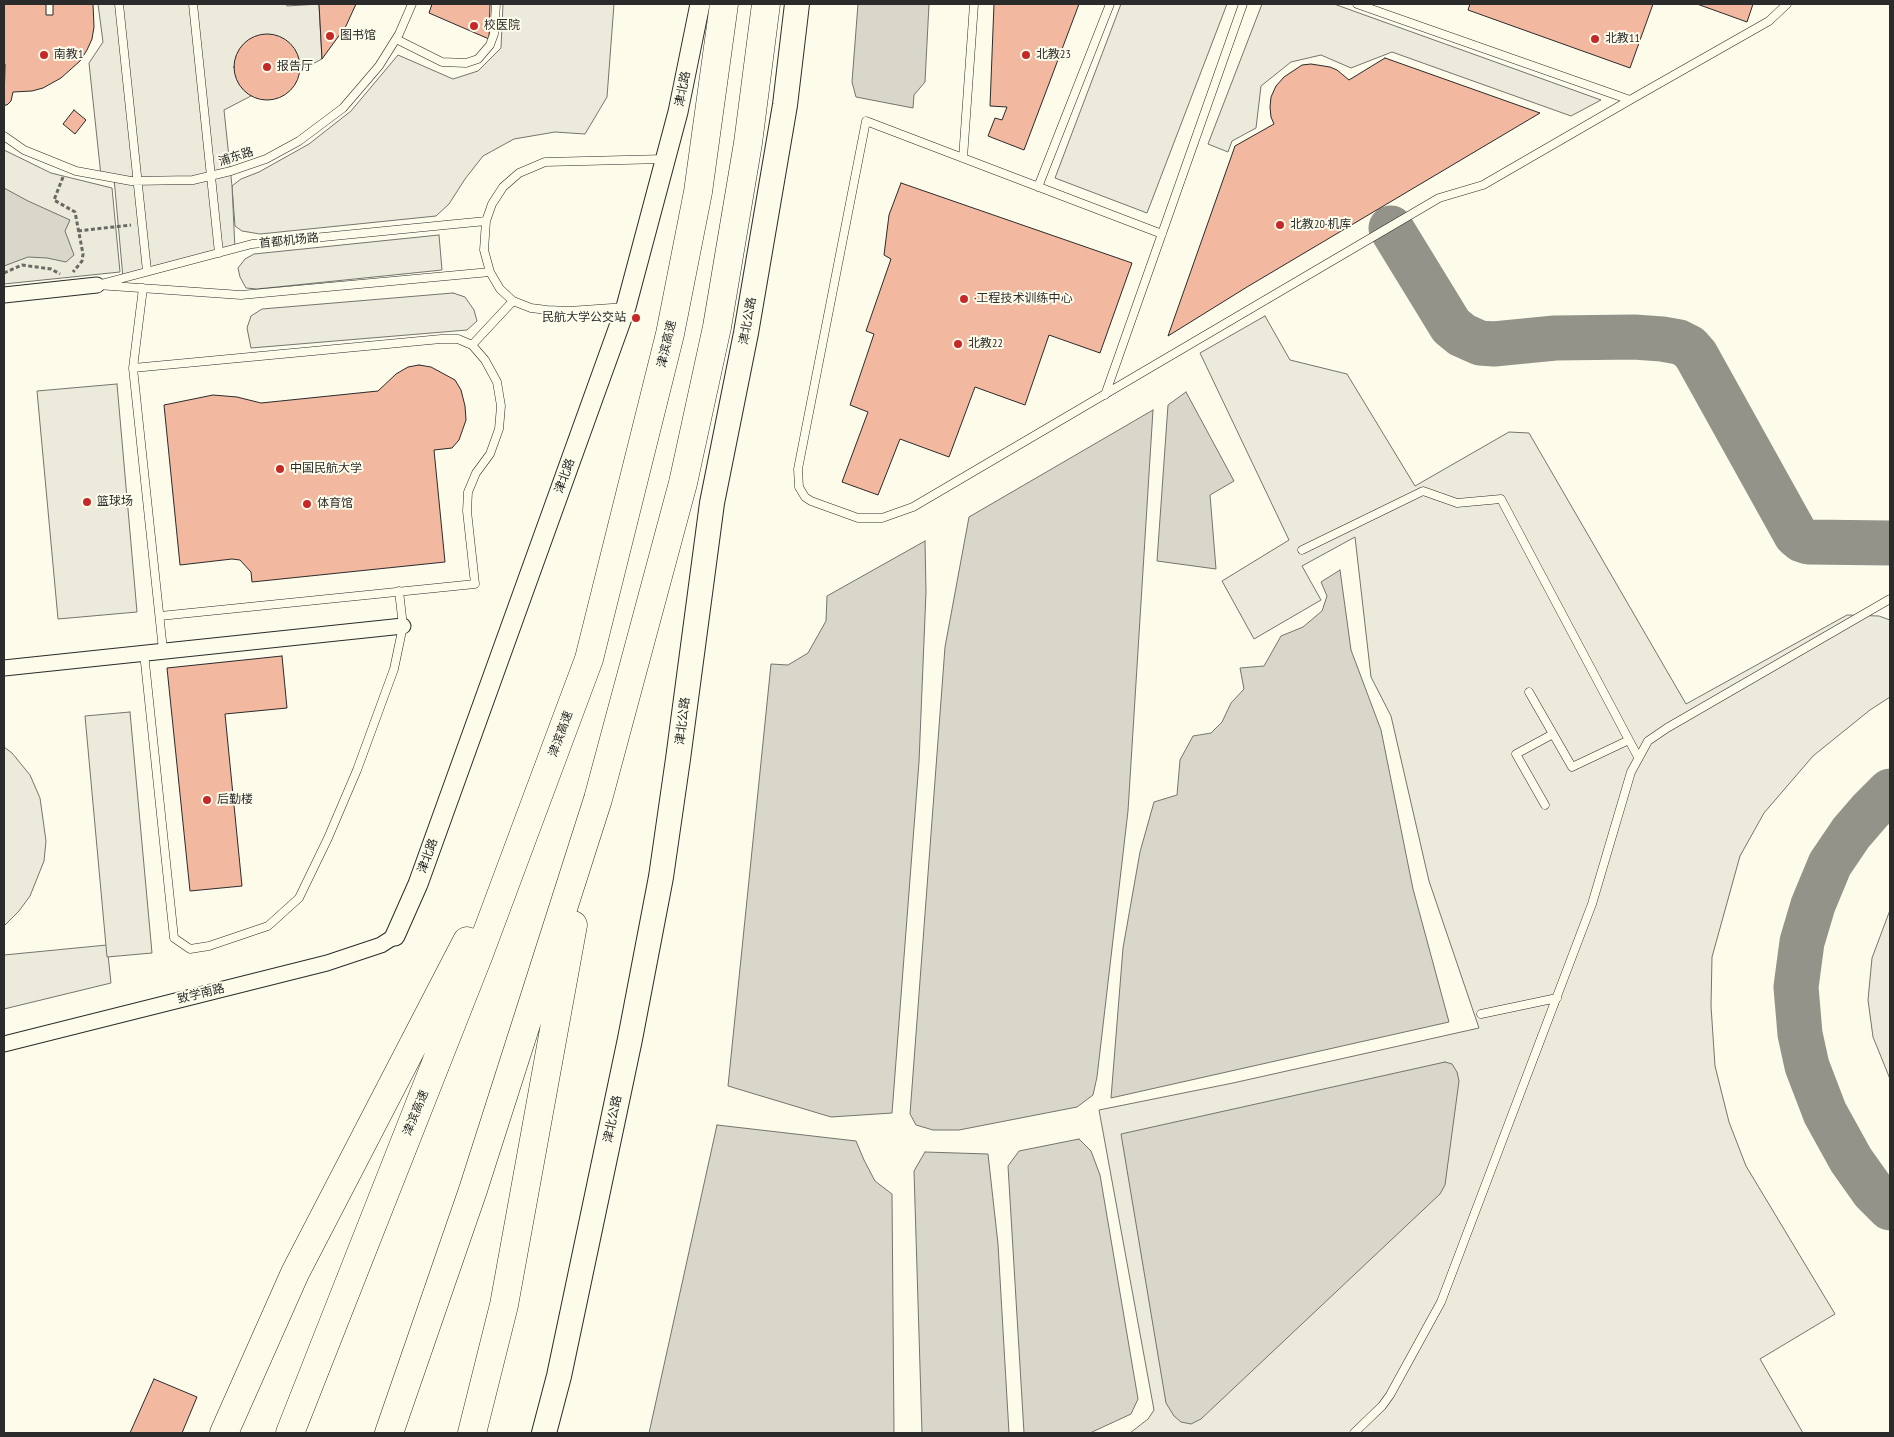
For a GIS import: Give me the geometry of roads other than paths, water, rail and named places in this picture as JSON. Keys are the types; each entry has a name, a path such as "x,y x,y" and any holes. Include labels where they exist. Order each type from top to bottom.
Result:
{"highway":[{"name":"津滨高速","path":"290,1433 479,954 589,658 670,334 698,192 724,4"},
{"path":"389,1433 473,1190 598,798 683,483 717,327 748,142 766,4"},
{"path":"472,1433 504,1305 566,958 598,798"},
{"path":"224,1433 295,1273 392,1089 527,824"}],"main road":[{"name":"津北公路","path":"544,1433 561,1366 626,1059 661,877 712,503 746,333 790,74 798,4"},
{"name":"津北公路","path":"555,1433 572,1362 634,1067 672,875 720,516 754,339 793,116 807,4"}],"street":[{"name":"津北路","path":"395,936 418,884 626,307 678,112 700,4"},
{"name":"首都机场路","path":"4,295 97,285"},
{"path":"4,668 403,626"},
{"name":"致学南路","path":"4,1044 327,963 381,945 395,936"}],"lane":[{"path":"119,4 147,271"},
{"path":"193,4 220,253"},
{"name":"浦东路","path":"4,136 24,150 76,171 137,182 174,182 231,171 266,158 299,141 336,114 356,94 379,66 396,39 412,4"},
{"path":"396,39 442,62 466,63 478,59 490,45 494,34 496,4"},
{"path":"963,158 974,4"},
{"path":"1038,187 1110,4"},
{"path":"1106,395 1243,4"},
{"path":"1357,4 1630,100"},
{"path":"1162,234 866,121 798,469 799,487 805,497 811,502 858,518 882,518 913,507 1440,198 1483,185 1769,21 1786,4"},
{"path":"626,307 569,311 547,310 531,308 513,301 500,288 490,272 484,250 486,221 492,204 503,187 519,173 545,162 666,159"},
{"name":"首都机场路","path":"97,285 252,244 486,221"},
{"name":"首都机场路","path":"97,285 241,296 490,272"},
{"path":"143,288 133,368 163,650"},
{"path":"472,345 513,301"},
{"path":"133,368 441,339 458,339 472,345 485,360 497,382 501,406 499,429 490,454 476,473 468,492 467,511 475,584 160,616"},
{"path":"1302,550 1423,491 1457,503 1501,499 1638,757"},
{"path":"144,652 174,938 190,949 209,946 268,926 299,898 328,838 357,770 394,668 403,626 399,591"},
{"path":"1354,1433 1382,1406 1434,1317 1592,904 1631,772 1648,741 1667,728 1890,599"},
{"path":"1529,692 1572,767 1629,740"},
{"path":"1545,805 1516,754 1553,734"},
{"path":"1481,1014 1557,998"}],"place":[{"name":"校医院","path":"474,26"},
{"name":"图书馆","path":"330,36"},
{"name":"北教11","path":"1595,39"},
{"name":"南教1","path":"44,55"},
{"name":"北教23","path":"1026,55"},
{"name":"报告厅","path":"267,67"},
{"name":"北教20·机库","path":"1280,225"},
{"name":"·工程技术训练中心","path":"964,299"},
{"name":"民航大学公交站","path":"636,318"},
{"name":"北教22","path":"958,344"},
{"name":"中国民航大学","path":"280,469"},
{"name":"篮球场","path":"87,502"},
{"name":"体育馆","path":"307,504"},
{"name":"后勤楼","path":"207,800"}]}
